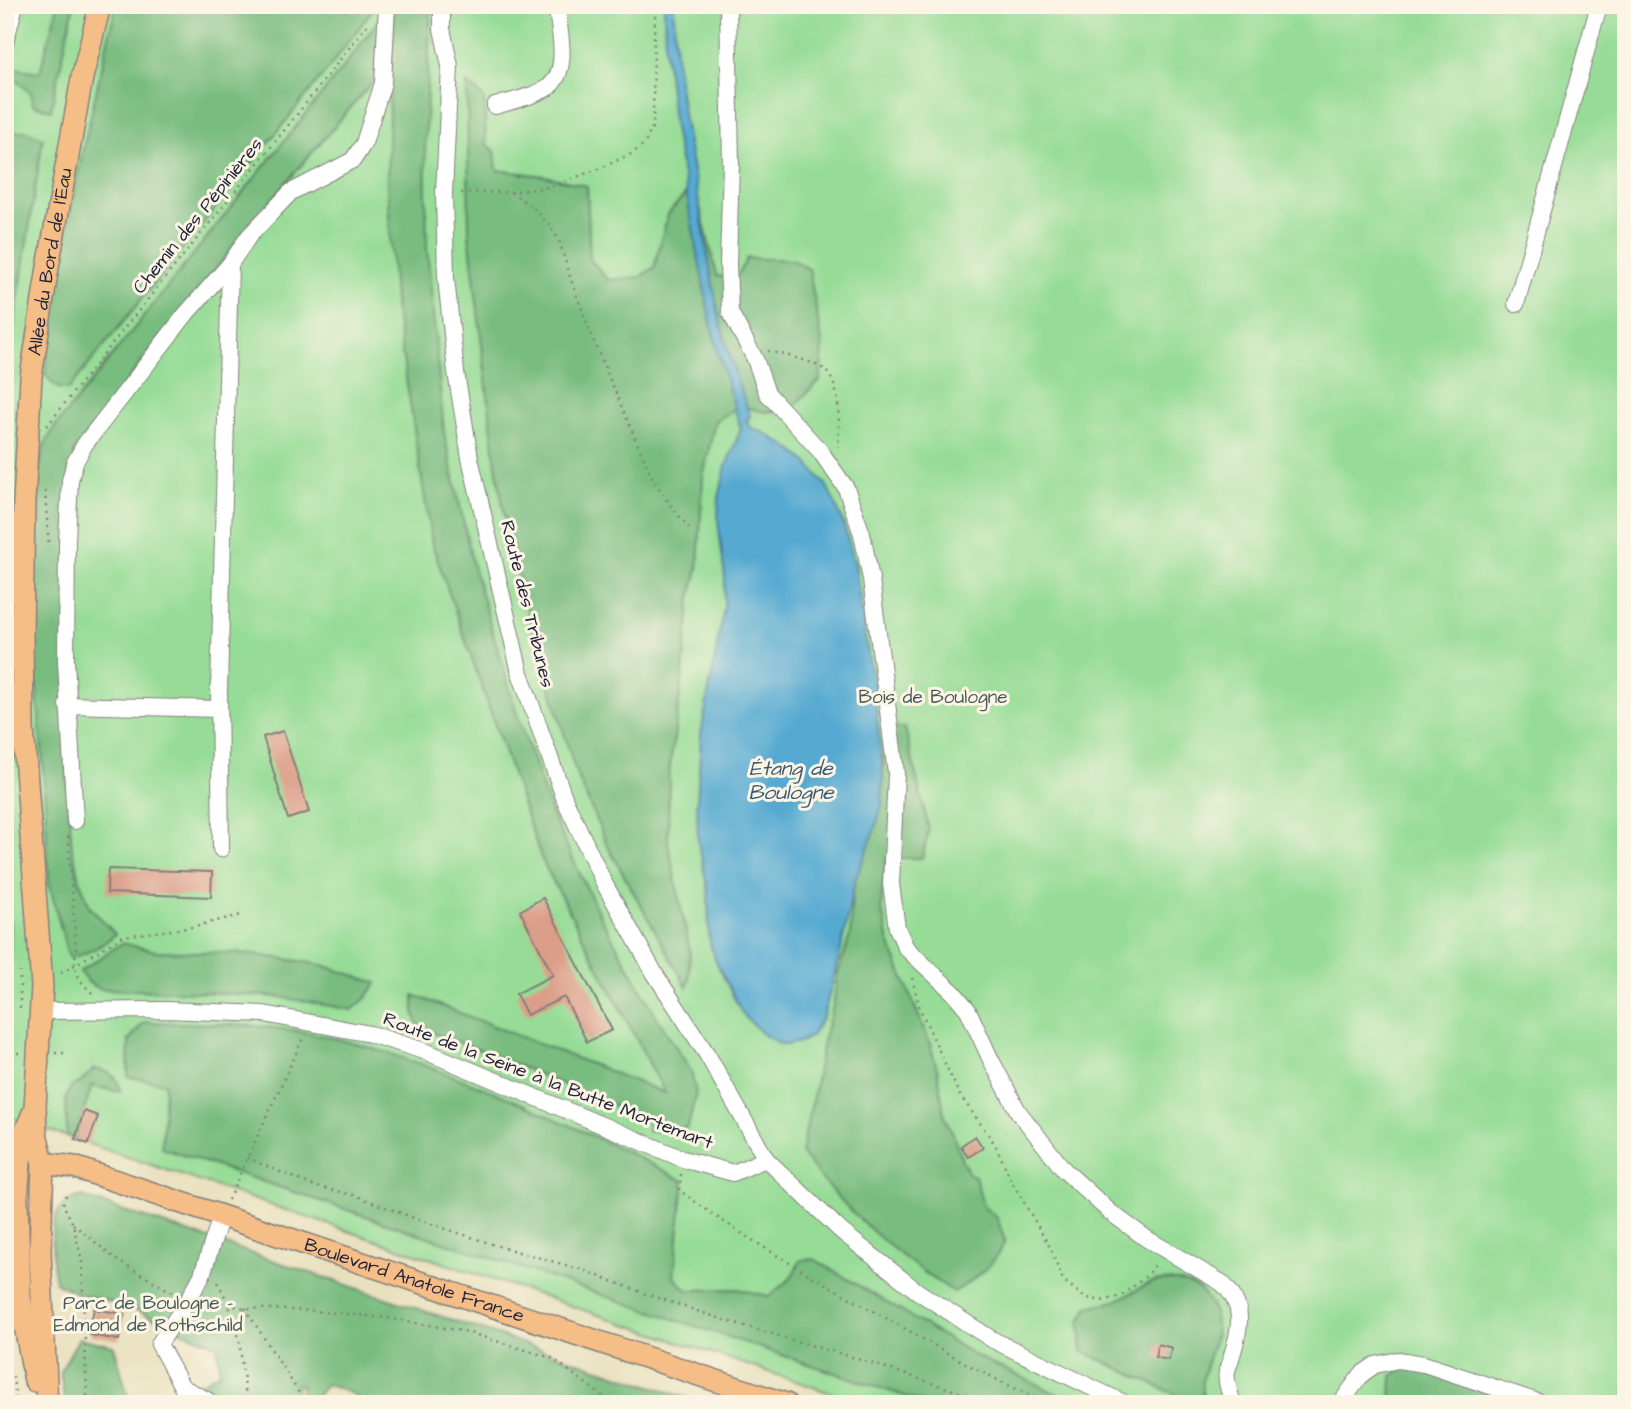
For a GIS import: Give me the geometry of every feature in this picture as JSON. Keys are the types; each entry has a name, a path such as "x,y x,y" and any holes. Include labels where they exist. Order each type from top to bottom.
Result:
{"main road":[{"name":"Allée du Bord de l'Eau","path":"47,1404 40,1252 43,1163 36,1133 35,1107 42,986 23,715 24,502 31,377 82,78 100,5"},
{"name":"Allée du Bord de l'Eau","path":"35,1107 22,1141 17,1198 20,1298 40,1404"},
{"path":"17,1198 43,1163"},
{"name":"Boulevard Anatole France","path":"43,1163 74,1167 786,1404"}],"lane":[{"path":"5,43 15,5"},
{"path":"75,821 66,661 67,541 70,480 75,462 85,444 186,314 230,264 249,236 291,192 354,160 364,143 383,83 387,5"},
{"name":"Route des Tribunes","path":"442,5 442,29 450,65 444,193 446,278 456,372 470,458 520,673 565,800 605,885 655,974 708,1056 766,1158"},
{"path":"495,106 531,95 548,87 555,80 562,57 556,5"},
{"path":"728,5 730,312 755,359 767,393 820,451 846,488 862,534 872,579 896,774 891,884 897,928 906,948 954,993 968,1010 1018,1111 1052,1157 1110,1212 1147,1240 1228,1289 1241,1314 1239,1333 1227,1372 1233,1404"},
{"path":"1516,304 1599,5"},
{"path":"221,849 219,709 230,264"},
{"path":"67,705 219,709"},
{"name":"Route de la Seine à la Butte Mortemart","path":"41,1011 166,1010 264,1014 311,1022 370,1034 427,1052 683,1159 733,1173 766,1158"},
{"path":"766,1158 841,1231 917,1290 993,1340 1126,1404"},
{"path":"206,1400 182,1387 159,1343 202,1275 221,1216"},
{"path":"1340,1404 1362,1374 1375,1365 1398,1360 1424,1364 1544,1404"}],"path":[{"path":"444,193 511,192 549,187 601,168 633,153 645,143 653,127 656,5"},
{"name":"Chemin des Pépinières","path":"28,438 41,434 300,113 373,17"},
{"path":"511,192 532,207 549,224 559,240 596,347 651,475 670,505 691,530"},
{"path":"748,347 797,358 825,370 835,388 839,425 835,471"},
{"path":"42,986 123,936 187,928 241,915"},
{"path":"912,977 920,1009 959,1094 995,1144 1012,1182 1050,1247 1063,1280 1084,1297 1101,1301 1121,1296 1144,1278 1167,1251"},
{"path":"221,1216 311,1022"},
{"path":"10,1053 22,1053"},
{"path":"5,1057 9,1077 8,1123"},
{"path":"247,1158 314,1186 354,1195 466,1236 583,1270 730,1322 862,1360 965,1394 982,1404"},
{"path":"683,1159 679,1190 754,1241 988,1375 1038,1398 1061,1404"},
{"path":"66,1195 63,1204 73,1224 82,1261 89,1404"},
{"path":"73,1224 118,1261 189,1299 228,1303 246,1308 363,1316 463,1331 552,1358 613,1404"},
{"path":"207,1258 228,1303 239,1339 245,1404"},
{"path":"246,1308 299,1393 298,1404"}],"green space":[{"name":"Bois de Boulogne","path":"5,5 1626,5 1626,1404 864,1404 11,1118 10,1121 5,1119"},
{"path":"58,5 74,5 51,110 33,105 31,93 18,81 5,79 5,67 40,72"},
{"path":"116,5 326,5 349,10 352,5 376,5 332,64 69,389 58,388 45,373 51,311 77,176"},
{"path":"401,5 431,5 425,140 427,248 444,433 474,570 516,711 552,815 600,916 658,1019 691,1071 696,1093 688,1127 678,1130 648,1130 649,1121 644,1118 480,1050 419,1028 414,1012 414,995 665,1093 542,860 432,544 394,301 387,181 394,14"},
{"path":"382,15 376,78 261,212 74,451 67,786 72,849 90,907 115,934 94,949 70,958 49,882 34,656 34,556 39,469 44,446 55,427 346,64"},
{"path":"467,83 484,98 486,144 495,151 497,170 545,176 587,186 590,259 608,280 639,277 654,268 668,214 686,193 698,199 717,276 736,278 747,258 792,260 809,269 823,348 820,380 791,409 765,412 740,406 715,421 703,477 698,569 691,597 669,774 668,843 690,952 687,987 608,847 576,773 525,603 496,465 469,234"},
{"path":"25,131 43,138 12,339 5,365 5,133"},
{"path":"886,728 905,728 929,830 922,858 886,858 881,906 889,942 930,1044 938,1072 944,1113 962,1160 969,1174 975,1176 983,1206 997,1218 1005,1241 984,1271 954,1292 911,1263 871,1230 834,1193 801,1153 837,977 850,935 854,858 882,779"},
{"path":"5,857 10,986 5,989"},
{"path":"122,943 155,951 238,953 279,958 322,965 377,983 352,1010 281,997 101,989 85,979 80,971"},
{"path":"144,1022 251,1026 314,1034 411,1061 506,1097 596,1137 684,1181 674,1277 687,1290 738,1289 769,1296 790,1279 801,1260 814,1259 976,1356 1078,1404 928,1404 162,1148 165,1083 128,1077 129,1040"},
{"path":"94,1069 112,1076 118,1082 120,1092 92,1086 75,1139 67,1136 66,1097 71,1087 80,1083"},
{"name":"Parc de Boulogne - Edmond de Rothschild","path":"82,1197 705,1404 367,1404 350,1393 326,1384 315,1399 315,1404 301,1404 301,1385 297,1384 295,1404 229,1404 224,1396 200,1384 220,1372 217,1345 129,1307 77,1293 55,1282 52,1231 55,1219 60,1208 69,1201"},
{"path":"1170,1280 1198,1289 1214,1314 1216,1334 1202,1382 1204,1404 1185,1399 1082,1351 1080,1322 1088,1307 1116,1301 1152,1282"},
{"path":"79,1338 114,1346 130,1404 65,1404 60,1372"},
{"path":"1408,1364 1527,1404 1391,1404 1392,1376"}],"water":[{"name":"Étang de Boulogne","path":"664,5 674,5 678,80 690,152 717,305 750,416 747,420 749,426 788,447 807,462 827,486 842,519 855,564 874,685 883,776 882,805 855,880 840,954 823,1017 811,1036 786,1045 763,1034 743,1015 718,966 711,948 708,890 698,842 701,734 724,608 725,578 718,521 719,498 726,466 741,429 717,350 674,128 665,48"}],"building":[{"path":"283,731 309,812 288,819 263,737"},
{"path":"108,869 212,872 211,897 107,893"},
{"path":"543,898 612,1030 587,1042 564,997 527,1015 516,994 553,975 520,911"},
{"path":"84,1111 98,1116 88,1144 75,1139"},
{"path":"975,1136 983,1148 968,1157 961,1146"},
{"path":"94,1309 124,1314 119,1340 90,1335"},
{"path":"1158,1344 1172,1348 1168,1360 1155,1357"}]}
